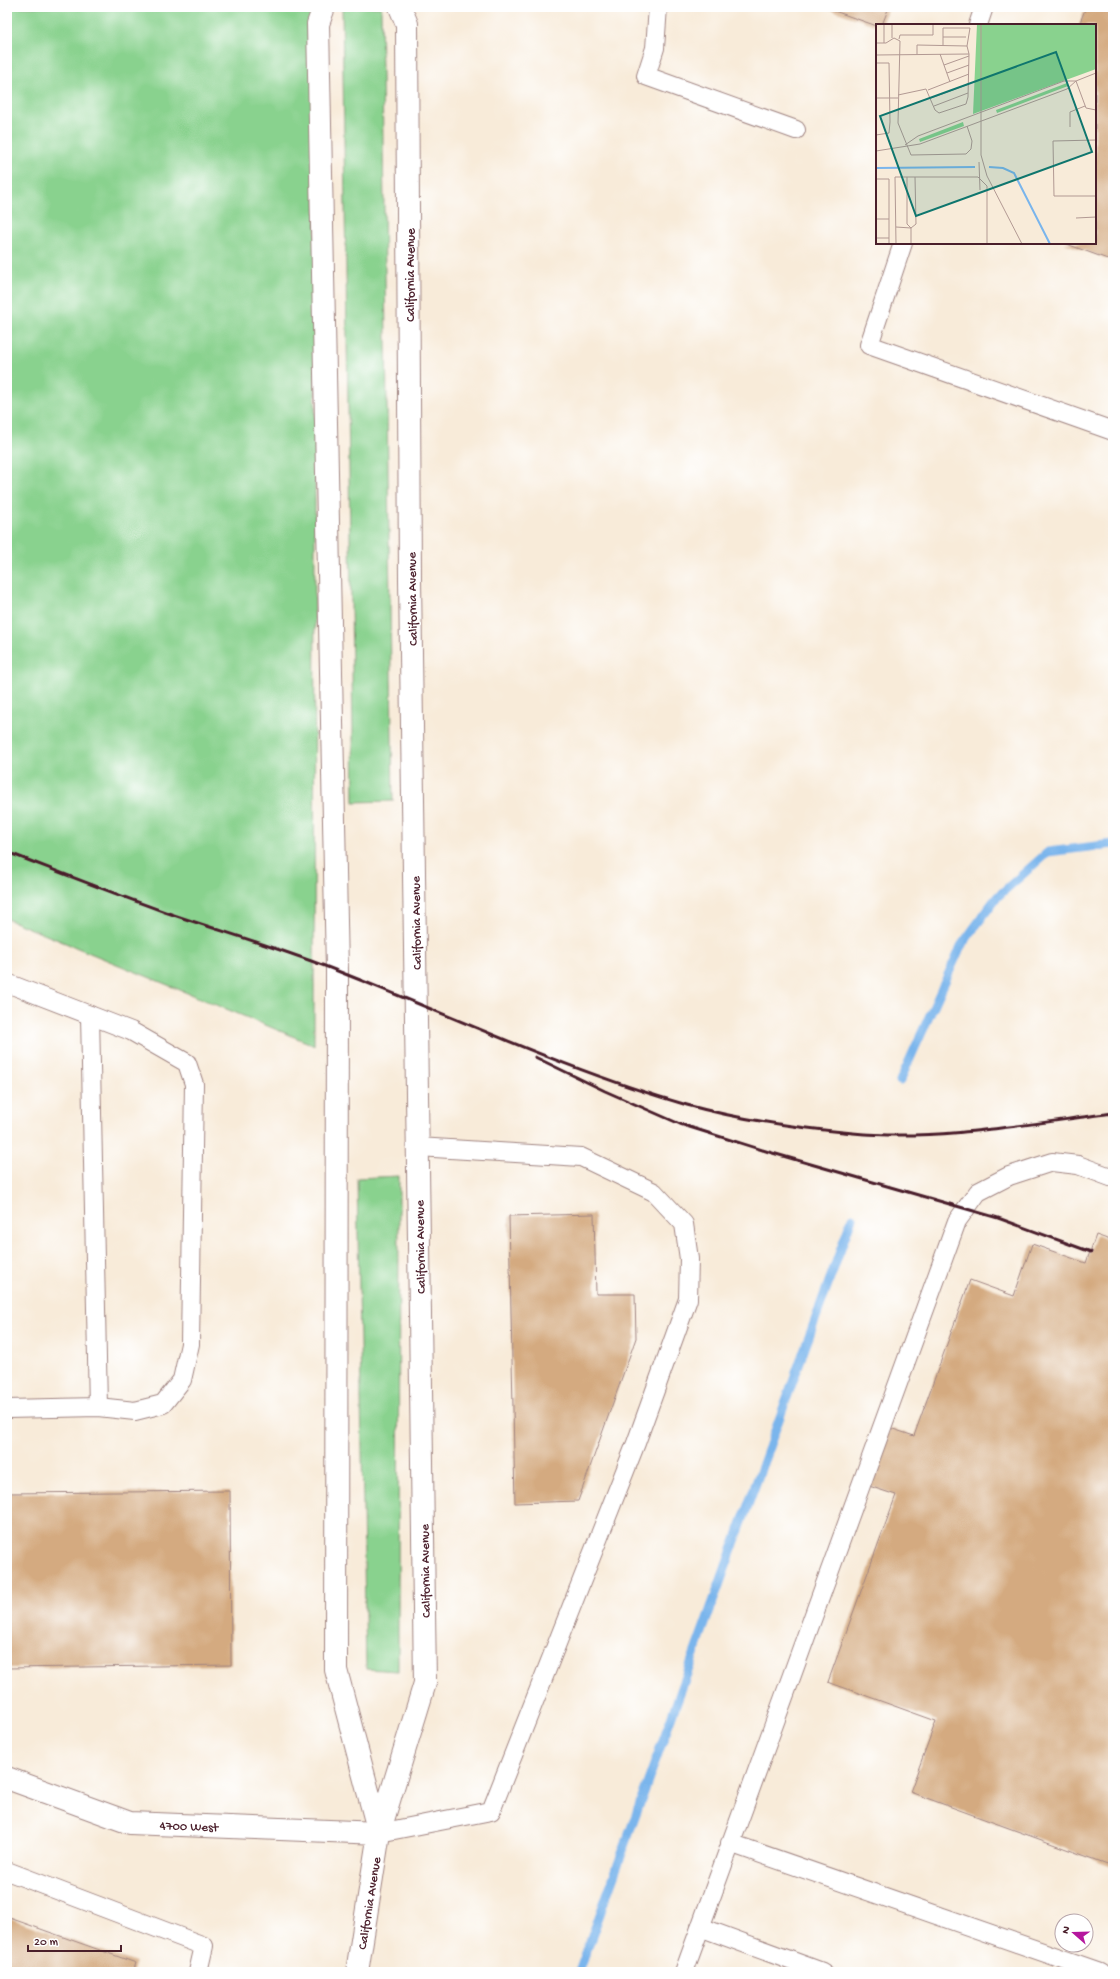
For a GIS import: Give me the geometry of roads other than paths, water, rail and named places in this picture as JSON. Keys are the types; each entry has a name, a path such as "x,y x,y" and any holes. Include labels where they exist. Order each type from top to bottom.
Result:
{"main road":[{"name":"California Avenue","path":"324,7 318,24 337,971 336,1670 379,1834"},
{"name":"California Avenue","path":"357,1972 379,1834 425,1683 410,571 407,24 400,7"},
{"name":"4700 West","path":"7,1778 130,1823 379,1834"}],"lane":[{"path":"658,7 655,48 646,76 796,130"},
{"path":"978,24 984,7"},
{"path":"903,244 869,344 1113,431"},
{"path":"7,983 131,1031 187,1064 194,1084 190,1344 182,1380 163,1404 136,1411 98,1407 7,1409"},
{"path":"90,1015 98,1407"},
{"path":"379,1834 491,1811 636,1443 688,1299 689,1258 684,1224 654,1192 581,1157 418,1147"},
{"path":"684,1972 956,1221 978,1192 1009,1176 1052,1162 1078,1165 1113,1178"},
{"path":"730,1844 1100,1972"},
{"path":"7,1871 204,1946 198,1972"},
{"path":"700,1927 822,1972"}],"waterway":[{"path":"900,1081 961,946 996,898 1048,852 1113,844"},
{"path":"579,1972 852,1218"}],"railway":[{"path":"7,852 165,912 275,948 318,964 383,989 555,1060 643,1091 707,1110 749,1119 811,1129 885,1135 918,1135 983,1130 1113,1113"},
{"path":"535,1057 605,1091 680,1124 769,1152 998,1218 1091,1252"}]}
